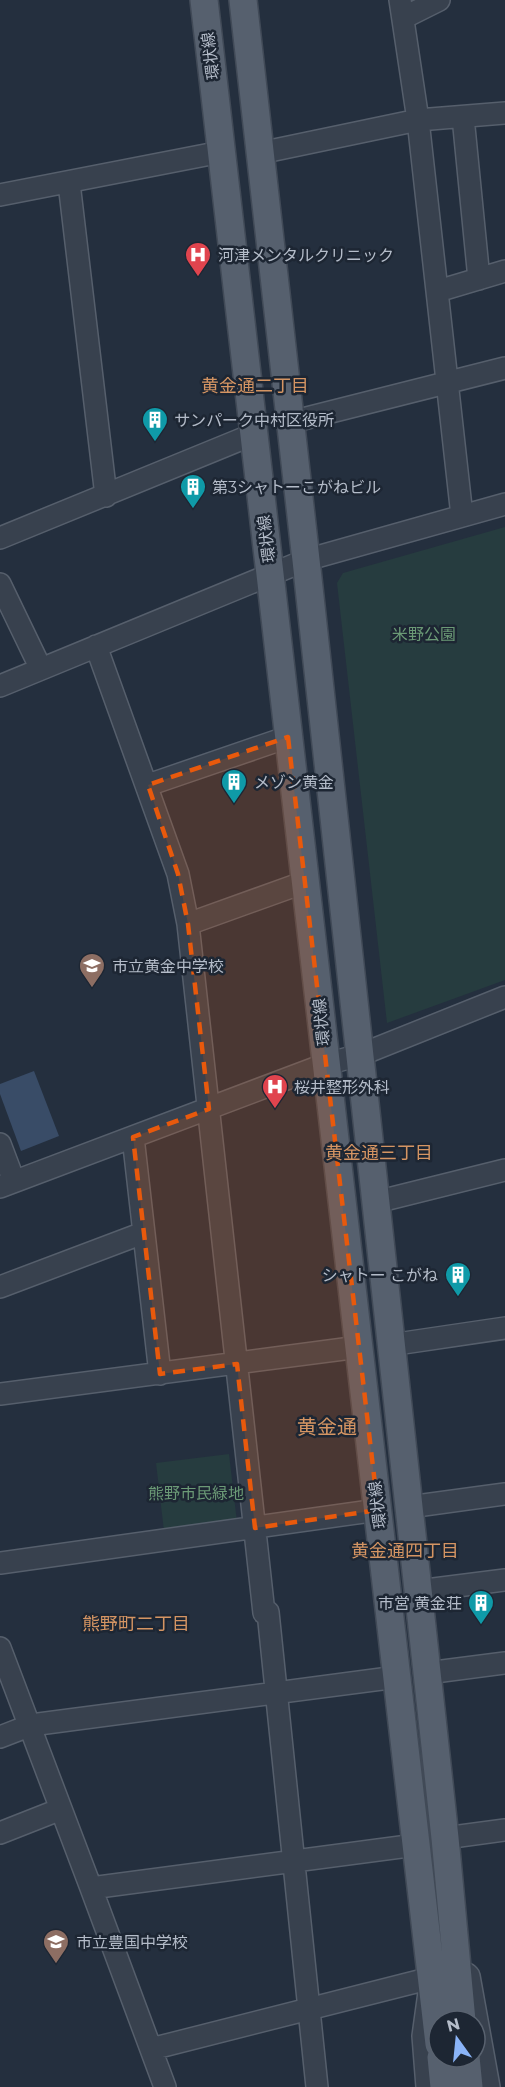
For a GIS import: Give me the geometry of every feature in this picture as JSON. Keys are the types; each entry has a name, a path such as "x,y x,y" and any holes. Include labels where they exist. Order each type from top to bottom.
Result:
{"main road":[{"name":"環状線","path":"204,0 435,2009"},
{"name":"環状線","path":"243,0 445,1838 461,2009"},
{"path":"442,2069 444,2087"},
{"path":"467,2069 469,2087"}],"street":[{"path":"439,0 401,9 418,120 462,516"},
{"path":"260,153 418,120 505,113"},
{"path":"463,117 479,279"},
{"path":"0,195 221,152"},
{"path":"69,183 106,496"},
{"path":"438,291 505,271"},
{"path":"291,422 505,368"},
{"path":"0,538 254,434"},
{"path":"0,686 306,560 505,504"},
{"path":"0,584 41,669"},
{"path":"96,646 148,785 178,874 188,924 294,1861 317,2087"},
{"path":"148,785 288,737"},
{"path":"188,924 305,882"},
{"path":"0,1144 7,1184 326,1064 360,1055 505,997"},
{"path":"133,1137 160,1374"},
{"path":"376,1202 505,1170"},
{"path":"0,1287 143,1233"},
{"path":"390,1345 505,1328"},
{"path":"0,1394 359,1347"},
{"path":"409,1507 505,1494"},
{"path":"0,1563 378,1510"},
{"path":"418,1591 505,1580"},
{"path":"0,1648 31,1725 165,2087"},
{"path":"427,1673 505,1663"},
{"path":"0,1737 31,1725 397,1677"},
{"path":"0,1833 61,1809"},
{"path":"445,1838 505,1830"},
{"path":"91,1888 416,1845"},
{"path":"457,1966 470,1976 489,2087"},
{"path":"151,2049 431,1978 423,2036 428,2087"}],"highlighted area":[{"path":"288,737 378,1510 255,1528 237,1364 160,1374 133,1137 209,1109 188,924 178,874 148,785"}],"green space":[{"name":"米野公園","path":"505,527 505,980 387,1023 337,583 343,573"},
{"name":"熊野市民緑地","path":"229,1454 237,1522 164,1531 156,1463"}],"water":[{"path":"34,1071 59,1136 21,1151 0,1094 0,1084"}],"place":[{"name":"河津メンタルクリニック","path":"198,278"},
{"name":"サンパーク中村区役所","path":"155,443"},
{"name":"第3シャトーこがねビル","path":"193,510"},
{"name":"メゾン黄金","path":"234,805"},
{"name":"市立黄金中学校","path":"92,989"},
{"name":"桜井整形外科","path":"275,1110"},
{"name":"シャトー こがね","path":"458,1298"},
{"name":"市営 黄金荘","path":"481,1626"},
{"name":"市立豊国中学校","path":"56,1965"}],"district":[{"name":"黄金通二丁目","path":"255,386"},
{"name":"黄金通三丁目","path":"379,1153"},
{"name":"黄金通","path":"327,1427"},
{"name":"黄金通四丁目","path":"405,1551"},
{"name":"熊野町二丁目","path":"136,1624"}]}
